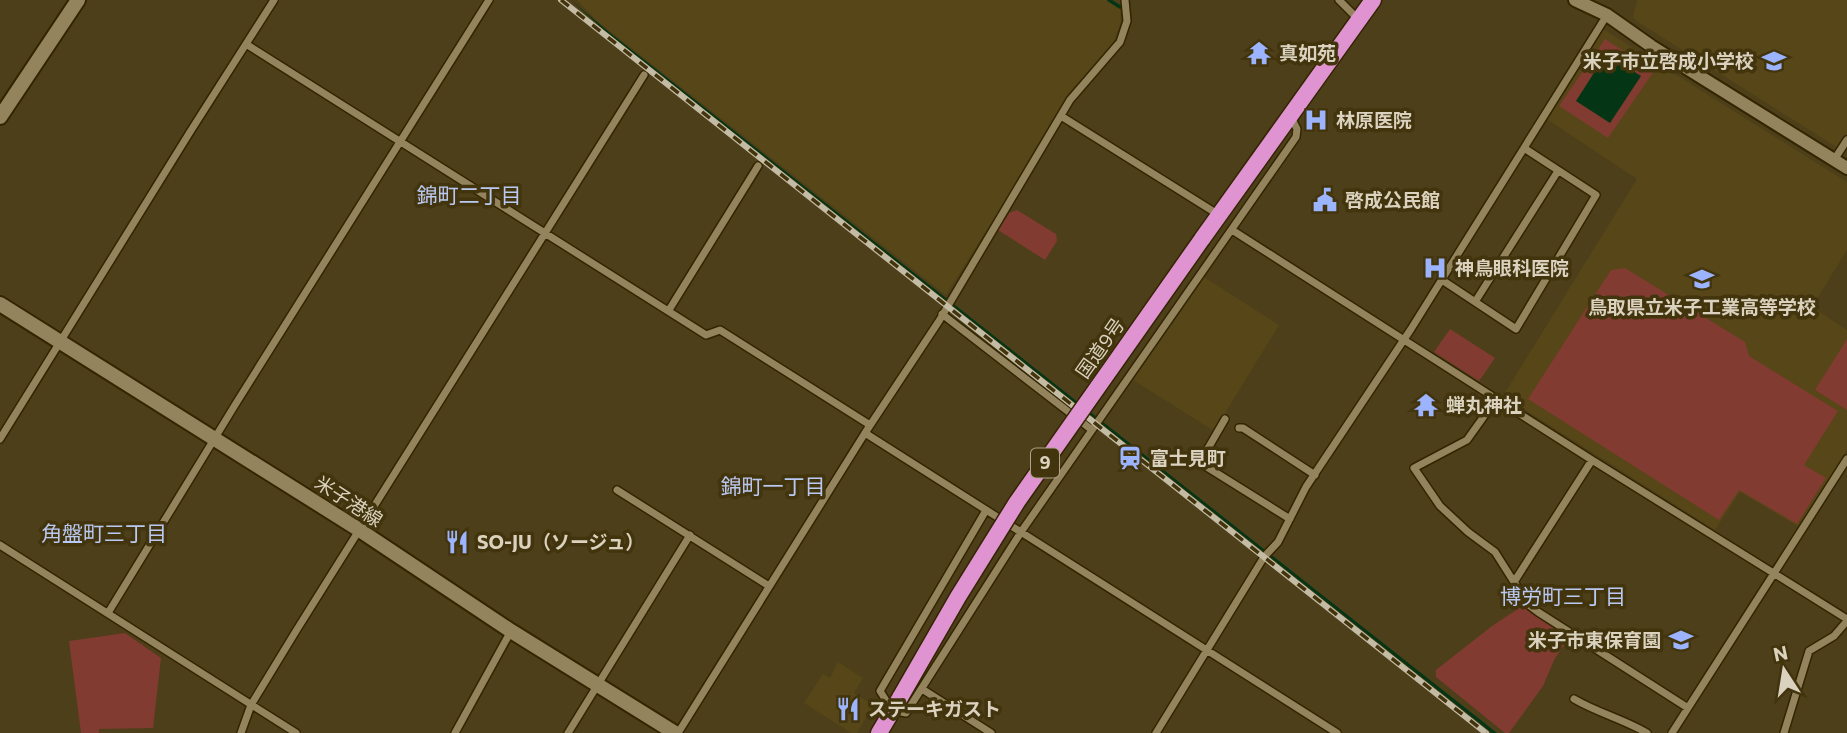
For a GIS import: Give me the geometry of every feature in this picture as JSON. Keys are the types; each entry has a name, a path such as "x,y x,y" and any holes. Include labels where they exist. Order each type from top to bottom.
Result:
{"highway":[{"name":"国道9号","path":"879,733 1017,502 1373,0"}],"main road":[{"path":"1,113 78,0"},
{"name":"米子港線","path":"0,303 215,438 511,631 677,733"}],"street":[{"path":"0,439 274,0"},
{"path":"108,613 489,0"},
{"path":"677,733 864,433 942,314 1070,100 1121,42 1127,21 1125,0"},
{"path":"1339,0 1359,20"},
{"path":"1575,0 1607,15 1651,46 1847,168"},
{"path":"1156,733 1290,519 1293,509 1442,280 1607,15"},
{"path":"246,44 706,335 720,331 870,425"},
{"path":"241,733 251,705 358,530 644,75"},
{"path":"1061,116 1220,215"},
{"path":"985,512 880,691 906,713 1021,532 1296,137 1297,129 1290,116"},
{"path":"1834,160 1847,140"},
{"path":"1442,280 1516,329 1596,195 1524,148"},
{"path":"669,310 758,166"},
{"path":"1475,302 1558,171"},
{"path":"1231,230 1847,620 1834,636 1809,651 1784,733"},
{"path":"942,314 1092,430"},
{"path":"1497,398 1467,440 1414,468 1440,506 1495,552 1530,606 1688,708"},
{"path":"1225,419 1203,457 1202,464 1290,519"},
{"path":"1239,428 1244,428 1315,475"},
{"path":"864,433 1337,733"},
{"path":"1672,733 1847,459"},
{"path":"1514,582 1592,460"},
{"path":"617,490 769,586"},
{"path":"568,733 690,535"},
{"path":"0,545 296,733"},
{"path":"455,733 511,631"},
{"path":"922,688 991,733"},
{"path":"1574,699 1647,733"}],"shaded area":[{"path":"571,0 1497,733 1492,733 604,30"},
{"path":"577,0 1108,0 1120,8 1121,22 1113,44 1068,94 1032,158 946,295 597,21"},
{"name":"米子市立啓成小学校","path":"1637,0 1847,0 1847,134 1838,148 1638,22 1633,17"},
{"name":"鳥取県立米子工業高等学校","path":"1603,29 1847,182 1847,250 1812,307 1847,330 1847,450 1799,527 1740,492 1715,530 1503,396 1637,179 1545,118"},
{"path":"1605,39 1654,71 1608,138 1559,106"},
{"path":"1606,54 1641,76 1610,123 1576,101"},
{"path":"1017,210 1056,234 1057,241 1045,260 998,230 1009,213"},
{"path":"1625,268 1745,342 1749,356 1838,411 1804,465 1826,478 1797,524 1739,490 1719,520 1528,399 1611,270"},
{"path":"1204,277 1279,325 1214,431 1133,380"},
{"path":"1450,329 1495,358 1479,381 1434,352"},
{"path":"1847,339 1847,410 1815,390"},
{"path":"1524,605 1566,636 1567,641 1555,658 1543,686 1509,733 1505,733 1436,677 1436,670 1492,626"},
{"path":"125,633 161,658 153,728 99,729 99,733 81,733 69,641"},
{"path":"838,662 863,678 854,693 873,705 857,733 851,733 804,703 823,674 830,678"}],"waterway":[{"path":"1109,0 1120,7"}],"railway":[{"path":"561,0 1486,733"}],"place":[{"name":"真如苑","path":"1259,53"},
{"name":"米子市立啓成小学校","path":"1774,61"},
{"name":"林原医院","path":"1316,120"},
{"name":"啓成公民館","path":"1325,200"},
{"name":"神鳥眼科医院","path":"1435,268"},
{"name":"鳥取県立米子工業高等学校","path":"1702,279"},
{"name":"蝉丸神社","path":"1426,405"},
{"name":"富士見町","path":"1130,458"},
{"name":"SO-JU（ソージュ）","path":"457,542"},
{"name":"米子市東保育園","path":"1681,640"},
{"name":"ステーキガスト","path":"848,709"}],"district":[{"name":"錦町二丁目","path":"469,196"},
{"name":"錦町一丁目","path":"773,487"},
{"name":"角盤町三丁目","path":"104,534"},
{"name":"博労町三丁目","path":"1563,597"}]}
